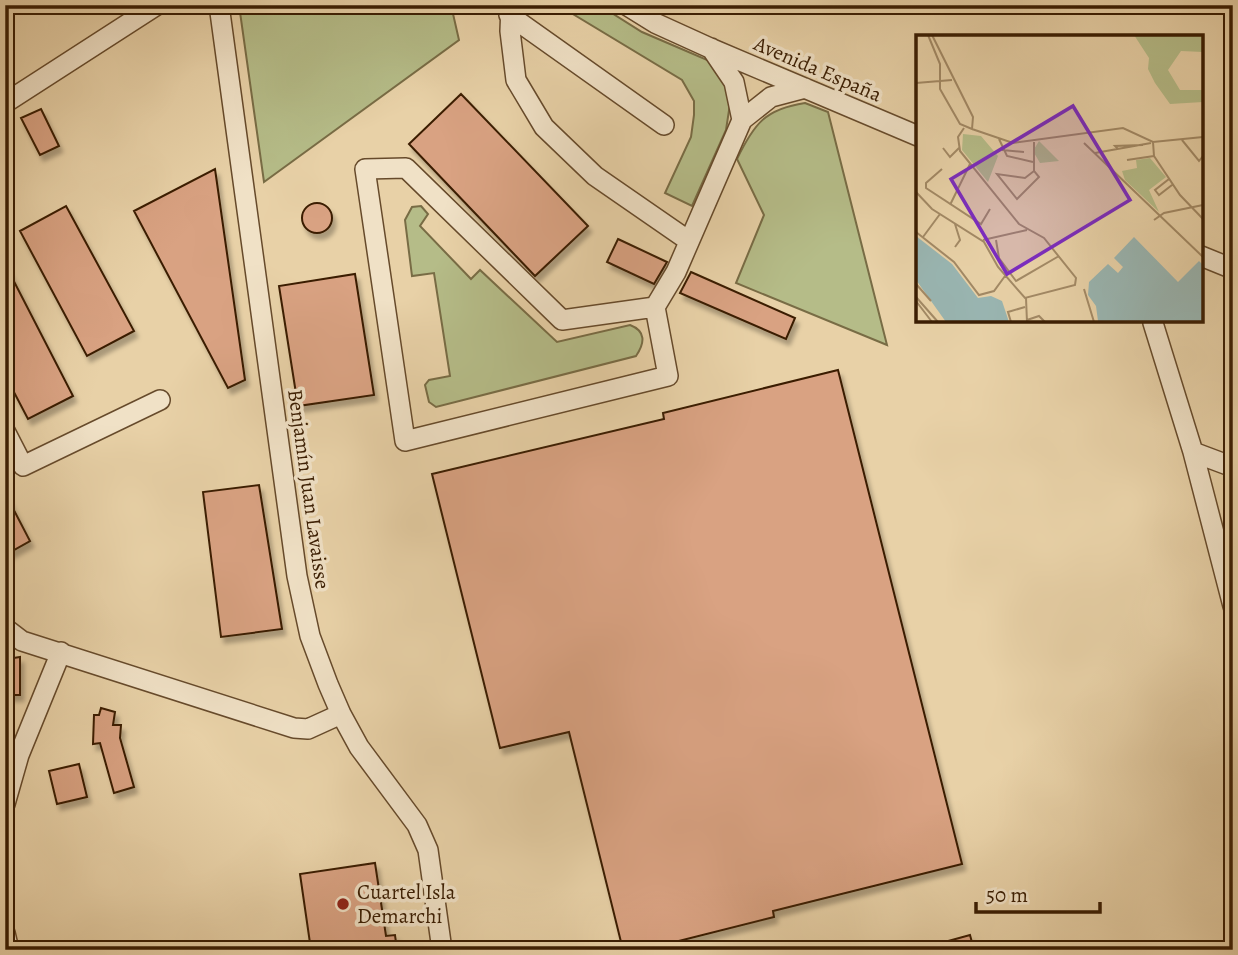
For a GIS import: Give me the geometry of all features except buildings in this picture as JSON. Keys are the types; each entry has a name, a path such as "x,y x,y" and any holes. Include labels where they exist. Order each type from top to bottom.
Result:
{"street":[{"path":"5,103 157,5"},
{"name":"Benjamín Juan Lavaisse","path":"219,5 297,576 310,636 341,714 359,747 417,825 428,850 442,950"},
{"name":"Avenida España","path":"626,5 655,23 710,48 916,135"},
{"path":"510,10 664,125"},
{"path":"510,10 516,80 544,127 595,176 689,242"},
{"path":"710,48 734,82 742,120"},
{"path":"655,307 562,320 406,168 365,169 405,442 668,376 655,307 676,272 742,120 771,97 805,88"},
{"path":"1203,257 1233,269"},
{"path":"1153,323 1193,452 1233,606"},
{"path":"5,431 23,466 159,400"},
{"path":"1193,452 1233,467"},
{"path":"5,628 22,642 61,652 294,728 308,729 341,714"},
{"path":"5,804 19,755 61,652"},
{"path":"5,933 9,950"}],"green space":[{"path":"239,5 451,5 459,40 264,182"},
{"path":"558,5 599,5 642,32 712,62 725,85 730,104 726,130 692,206 665,193 691,137 694,101 682,80"},
{"path":"805,103 828,112 887,345 736,283 764,215 737,159 749,136 762,120 780,109"},
{"path":"421,206 428,214 420,226 471,279 480,270 557,342 630,325 639,331 642,338 636,356 436,407 429,402 425,385 429,380 450,376 434,273 412,276 405,220 412,207"}],"place":[{"name":"Cuartel Isla Demarchi","path":"343,904"}]}
